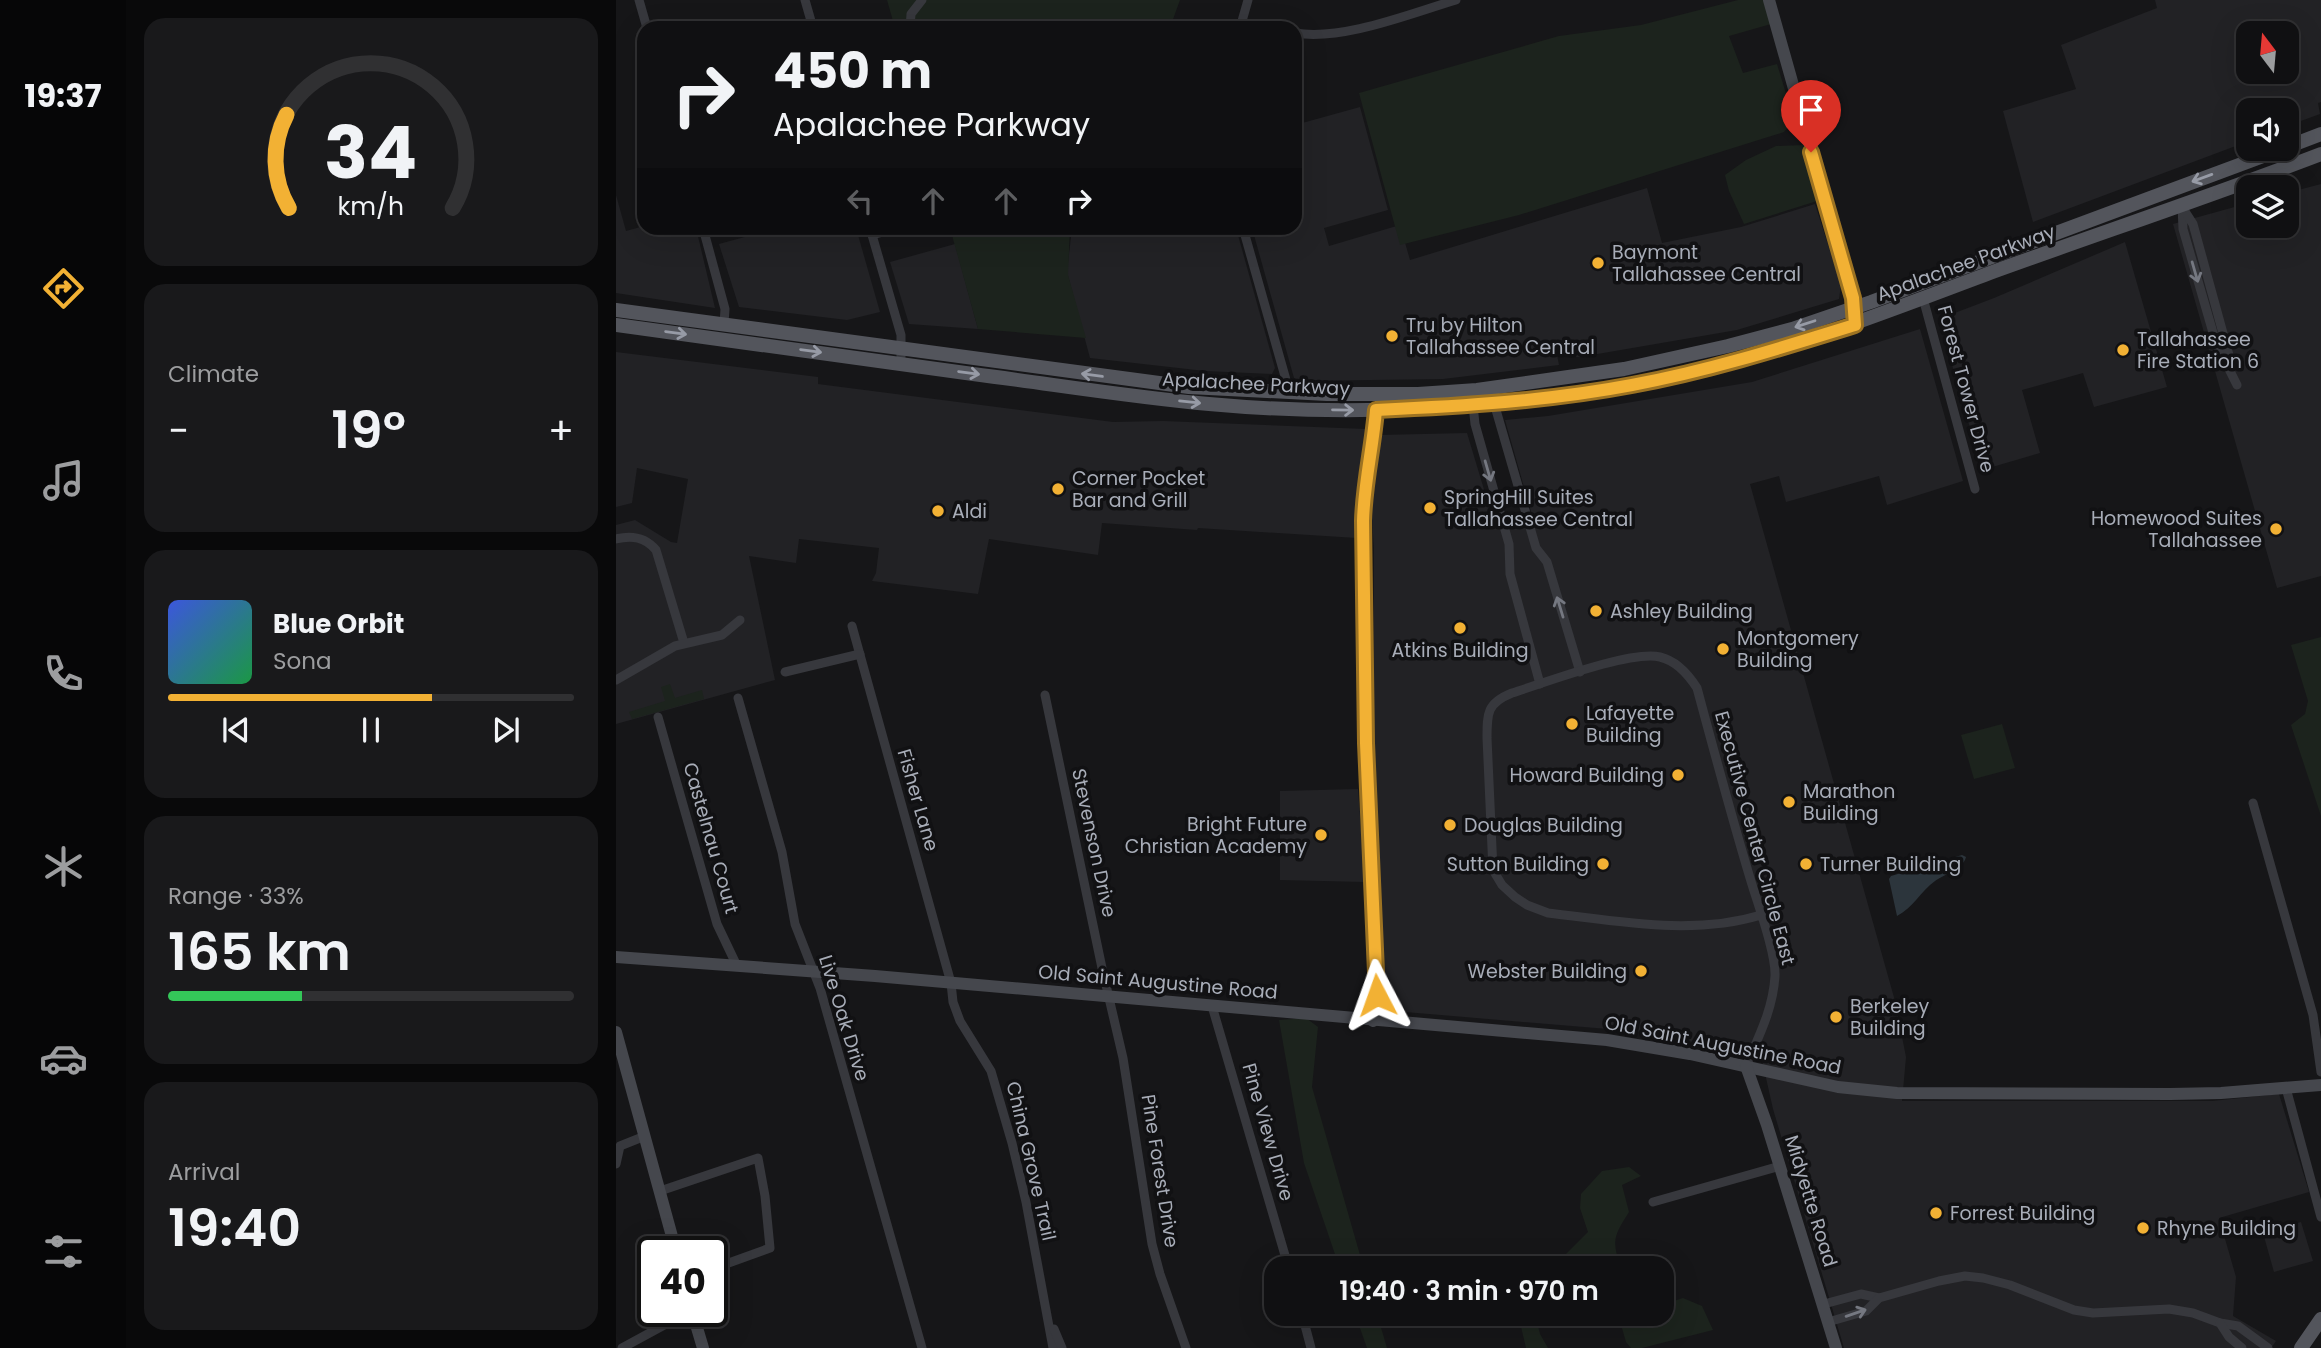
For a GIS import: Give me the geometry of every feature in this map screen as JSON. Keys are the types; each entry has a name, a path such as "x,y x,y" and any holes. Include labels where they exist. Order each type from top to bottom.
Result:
{"main road":[{"path":"2299,142 2321,134"},
{"name":"Apalachee Parkway","path":"616,314 724,324 901,357 1165,399 1294,409 1376,410 1473,405 1619,387 1790,346 1855,325 2321,154"},
{"name":"Apalachee Parkway","path":"616,314 705,337 1189,387 1290,393 1418,394 1477,390 1573,378 1682,358 1792,328 1854,308 2249,161"},
{"path":"2176,188 2182,206"},
{"path":"2035,240 2057,249 2086,222"},
{"path":"705,337 718,332 724,324"},
{"path":"1656,380 1682,358"},
{"path":"2301,1348 2321,1319"}],"street":[{"path":"639,0 645,21"},
{"path":"805,0 811,21"},
{"path":"910,21 911,14 922,0"},
{"path":"1242,21 1248,0"},
{"path":"1302,34 1343,32 1455,0"},
{"path":"1769,0 1853,298 1855,325"},
{"path":"2182,206 2193,224 2238,385 2216,343 2183,229 2182,206"},
{"path":"705,235 725,309 724,324"},
{"path":"872,235 901,335 901,357"},
{"path":"1245,235 1294,409"},
{"name":"Forest Tower Drive","path":"1923,298 1975,489"},
{"path":"1540,684 1510,574 1509,544 1475,424 1473,405 1477,390 1494,403 1536,548 1547,562 1580,672 1512,693 1495,701 1489,710 1487,721 1493,870 1502,885 1527,905 1539,911 1560,915 1687,927 1721,925 1760,915"},
{"path":"1373,1021 1377,995 1366,756 1363,518 1364,492 1376,410"},
{"path":"616,539 640,537 656,550 684,643"},
{"path":"616,680 684,643 722,635 740,620"},
{"name":"Fisher Lane","path":"852,626 951,983"},
{"path":"785,672 860,654"},
{"name":"Executive Center Circle East","path":"1580,672 1629,658 1646,655 1663,657 1684,670 1697,688 1774,963 1773,995 1768,1016 1746,1066"},
{"name":"Stevenson Drive","path":"1045,695 1110,997"},
{"name":"Live Oak Drive","path":"738,698 782,852 795,924 820,988 922,1348"},
{"name":"Castelnau Court","path":"658,717 717,924 737,966"},
{"path":"2253,803 2313,1015 2321,1072"},
{"name":"Old Saint Augustine Road","path":"616,957 1606,1040 1639,1044 1838,1087 1898,1093 2171,1094 2321,1085"},
{"name":"China Grove Trail","path":"951,983 953,1002 960,1021 991,1071 1026,1202 1054,1348"},
{"name":"Pine Forest Drive","path":"1110,997 1124,1058 1152,1244 1186,1348"},
{"name":"Pine View Drive","path":"1212,1006 1285,1256"},
{"path":"616,1032 672,1236"},
{"name":"Midyette Road","path":"1746,1066 1836,1348"},
{"path":"2286,1088 2321,1217"},
{"path":"616,1164 620,1146 645,1136"},
{"path":"660,1191 758,1158 770,1248 728,1263"},
{"path":"1653,1202 1780,1166"},
{"path":"1824,1304 1861,1294 1879,1298 1965,1276 2010,1284 2083,1311 2114,1313 2169,1309 2193,1313 2220,1323 2238,1326 2268,1348"},
{"path":"1828,1322 1866,1311 1879,1298"},
{"name":"China Grove Trail","path":"1048,1315 1062,1348"},
{"path":"2220,1323 2229,1337 2242,1348"},
{"path":"1305,1326 1311,1348"},
{"path":"622,1348 661,1327"},
{"path":"696,1327 703,1348"}],"shaded area":[{"path":"887,0 1180,0 1172,21 893,21"},
{"path":"1738,0 1764,0 1771,24 1729,36 1743,73 1777,64 1794,120 1784,132 1519,215 1400,245 1359,93 1559,36 1641,25"},
{"path":"2155,0 2321,0 2320,114 2299,122 2299,98 2236,98 2236,146 2033,222 2003,111 2076,89 2061,45 2157,8"},
{"path":"1360,107 1388,210 1324,228 1329,246 1400,225 1410,260 1647,188 1662,243 1741,227 1815,204 1841,285 1839,299 1737,330 1580,357 1564,353 1557,355 1559,365 1443,379 1300,381 1294,378 1254,235 1302,235 1302,123"},
{"path":"1804,145 1817,201 1744,224 1725,175 1746,160 1776,146"},
{"path":"2321,184 2321,576 2277,588 2173,224 2236,207 2236,238 2299,238 2299,190"},
{"path":"616,195 626,231 637,228 637,235 698,235 715,308 616,293"},
{"path":"752,235 858,235 880,312 847,320 739,307 719,244"},
{"path":"952,235 1070,235 1068,275 1086,338 978,329"},
{"path":"1071,235 1238,235 1275,368 1272,374 1205,371 1090,358 1067,272"},
{"path":"2125,242 2167,387 2094,407 2083,373 2022,390 2040,453 1982,470 1939,319"},
{"path":"955,244 978,329 909,324 890,262"},
{"path":"1920,329 1963,481 1887,505 1879,476 1786,502 1779,476 1750,484 1895,1001 1906,1057 1902,1101 2212,1101 2279,1094 2309,1192 2219,1218 2236,1277 2233,1316 2276,1341 2271,1348 1844,1348 1773,1109 1762,1060 1644,1032 1393,1011 1382,996 1373,742 1374,549 1370,489 1379,435 1467,433 1495,526 1532,515 1505,420 1548,416 1752,382"},
{"path":"616,352 818,377 818,384 1113,422 1163,421 1366,429 1359,473 1357,538 1102,523 1098,555 989,539 978,594 872,581 876,573 879,548 799,539 796,563 749,556 775,680 616,724 616,525 635,520 677,543 688,479 637,468 632,503 616,507"},
{"path":"2321,637 2321,816 2291,725 2305,714 2308,701 2291,645"},
{"path":"670,684 675,698 702,690 704,699 632,719 629,712 665,701 661,687"},
{"path":"2002,724 2015,768 1974,779 1961,735"},
{"name":"Bright Future Christian Academy","path":"1358,789 1365,882 1280,880 1280,791"},
{"path":"1962,855 1966,857 1961,865 1935,881 1908,909 1897,916 1889,879 1891,876"},
{"path":"1306,1018 1318,1027 1312,1087 1360,1256 1336,1256 1304,1163 1279,1020"},
{"path":"1629,1167 1641,1176 1622,1185 1629,1212 1616,1239 1617,1256 1564,1256 1588,1232 1580,1208 1581,1194 1602,1171"},
{"path":"2301,1222 2313,1261 2274,1272 2263,1233"},
{"path":"1683,1298 1702,1306 1713,1330 1642,1348 1631,1348 1626,1342 1621,1326 1674,1326 1674,1301"},
{"path":"1359,1326 1381,1326 1387,1348 1367,1348"},
{"path":"1521,1326 1538,1326 1548,1348 1526,1348"}],"place":[{"name":"Baymont Tallahassee Central","path":"1598,263"},
{"name":"Tru by Hilton Tallahassee Central","path":"1392,336"},
{"name":"Tallahassee Fire Station 6","path":"2123,350"},
{"name":"Corner Pocket Bar and Grill","path":"1058,489"},
{"name":"SpringHill Suites Tallahassee Central","path":"1430,508"},
{"name":"Aldi","path":"938,511"},
{"name":"Homewood Suites Tallahassee","path":"2276,529"},
{"name":"Ashley Building","path":"1596,611"},
{"name":"Atkins Building","path":"1460,628"},
{"name":"Montgomery Building","path":"1723,649"},
{"name":"Lafayette Building","path":"1572,724"},
{"name":"Howard Building","path":"1678,775"},
{"name":"Marathon Building","path":"1789,802"},
{"name":"Douglas Building","path":"1450,825"},
{"name":"Bright Future Christian Academy","path":"1321,835"},
{"name":"Sutton Building","path":"1603,864"},
{"name":"Turner Building","path":"1806,864"},
{"name":"Webster Building","path":"1641,971"},
{"name":"Berkeley Building","path":"1836,1017"},
{"name":"Forrest Building","path":"1936,1213"},
{"name":"Rhyne Building","path":"2143,1228"}],"route":[{"path":"1377,995 1366,743 1363,521 1364,492 1376,410 1494,403 1631,385 1688,374 1855,325 1853,298 1811,152"}]}
